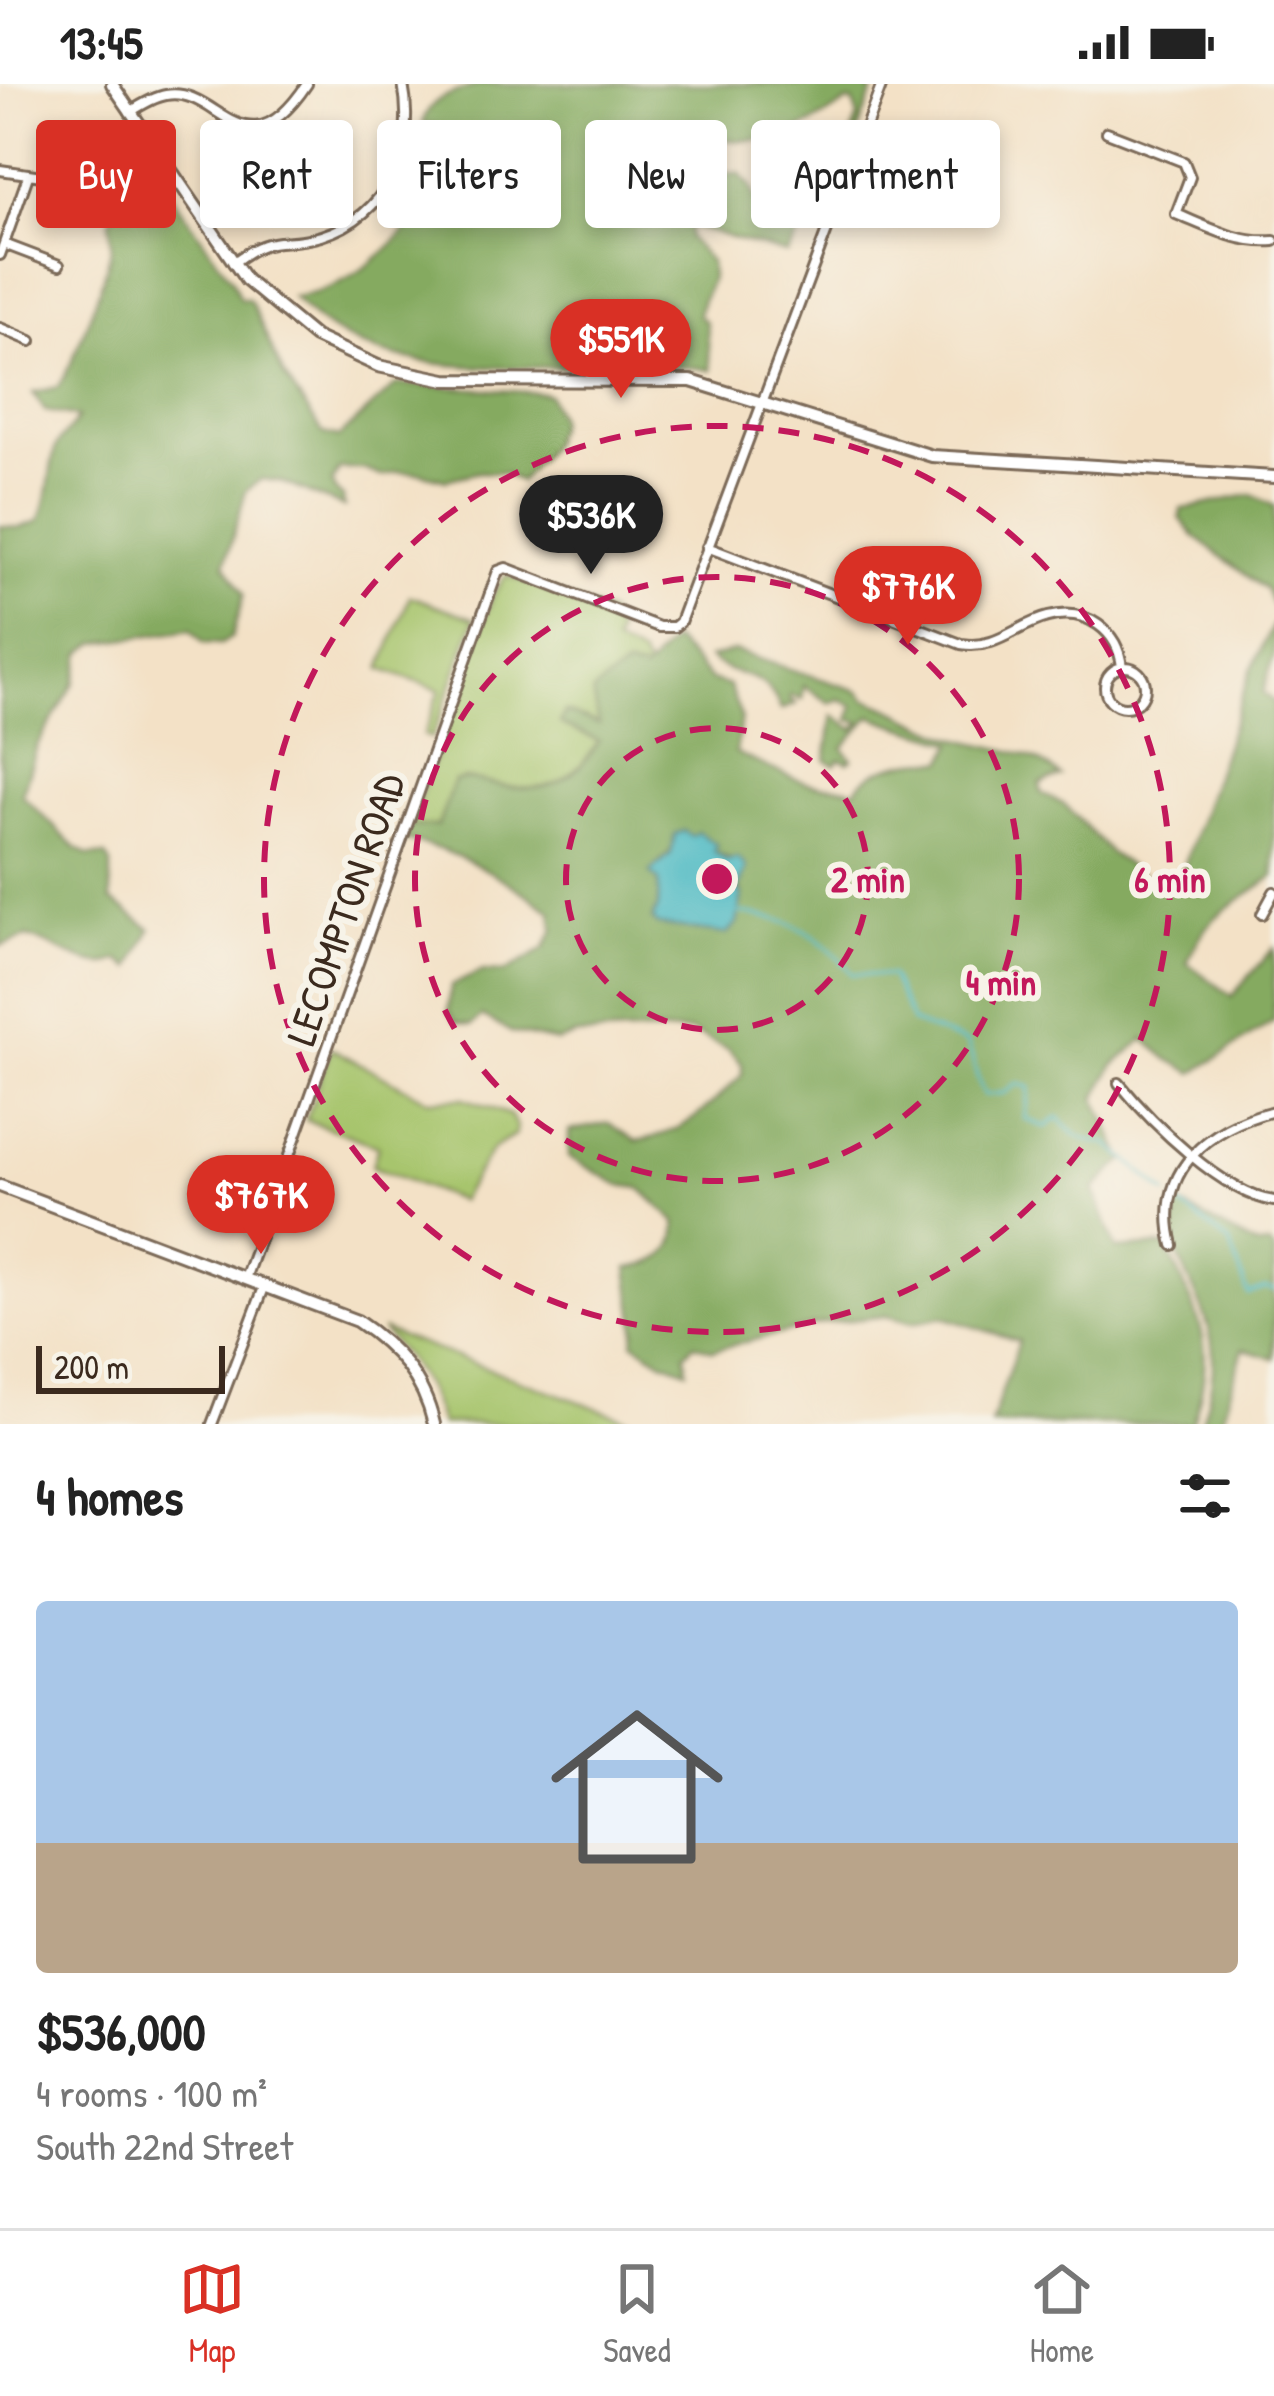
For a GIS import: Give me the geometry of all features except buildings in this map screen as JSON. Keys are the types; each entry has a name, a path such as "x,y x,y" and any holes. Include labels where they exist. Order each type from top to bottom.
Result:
{"main road":[{"path":"112,84 232,263 261,295 332,347 378,366 446,380 672,379 763,401 932,457 1274,477"},
{"path":"0,1186 325,1306 386,1340 416,1378 434,1424"}],"street":[{"path":"130,112 170,94 245,130 283,115 308,84"},
{"path":"232,263 256,245 318,237 380,197 402,157 407,124 403,84"},
{"path":"881,84 707,547 961,644 987,646 1048,617 1090,620 1112,634 1120,646 1122,667"},
{"path":"1107,132 1184,162 1190,177 1176,214 1227,235 1274,241"},
{"path":"0,170 36,177"},
{"path":"0,255 28,176"},
{"path":"4,244 59,265"},
{"path":"0,328 31,340"},
{"name":"LECOMPTON ROAD","path":"246,1276 498,571 506,568 659,627 674,627 680,622 707,547"},
{"path":"1122,667 1137,670 1146,686 1142,698 1127,707 1111,701 1106,691 1110,674 1122,667"},
{"path":"1262,914 1274,892"},
{"path":"1119,1083 1158,1128 1241,1190 1274,1201"},
{"path":"1173,1246 1169,1214 1178,1180 1193,1154 1230,1124 1274,1111"},
{"path":"212,1424 266,1284"}],"green space":[{"path":"482,84 858,84 873,92 862,120 857,120 853,102 847,102 818,120 751,120 751,140 727,140 727,120 585,120 585,228 689,228 689,238 710,262 711,278 698,314 706,323 711,370 432,363 380,352 332,331 293,297 347,279 373,262 407,228 561,228 561,120 424,120 431,106"},
{"path":"727,173 740,174 750,186 751,228 803,228 787,254 696,228 727,228"},
{"path":"176,202 232,280 240,299 252,304 283,374 323,433 339,437 397,384 543,393 549,395 558,419 549,446 520,482 504,473 479,472 446,480 420,473 381,476 363,469 339,469 332,483 344,507 279,481 261,479 246,491 225,564 244,594 232,637 221,644 204,643 191,629 96,643 82,653 75,682 37,746 22,795 76,848 88,855 106,856 111,864 111,900 151,929 131,968 119,960 109,964 86,961 27,937 0,946 0,526 19,528 39,521 55,450 78,417 45,411 33,393 58,387 64,377 96,298 111,245 110,228 176,228"},
{"path":"1252,495 1274,506 1274,607 1266,590 1195,537 1180,518 1181,509"},
{"path":"506,575 609,613 617,633 614,643 641,656 647,667 599,725 565,713 600,740 570,775 556,784 524,789 464,778 438,827 410,826 494,593"},
{"path":"410,596 475,619 432,738 424,735 440,690 381,669"},
{"path":"1274,623 1274,655 1263,693 1274,702 1274,876 1213,920 1187,963 1232,996 1274,948 1274,1021 1194,1073 1144,1039 1113,1066 1096,1098 1124,1160 1094,1189 1116,1249 1173,1245 1177,1203 1257,1246 1269,1245 1274,1250 1274,1359 1243,1349 1220,1424 1201,1424 1213,1351 1204,1313 1174,1247 1167,1248 1197,1315 1205,1352 1192,1424 991,1424 1019,1341 943,1317 913,1323 886,1316 823,1323 713,1350 694,1344 685,1354 687,1370 633,1342 636,1328 628,1268 664,1256 674,1242 676,1222 640,1188 620,1185 569,1157 569,1131 609,1123 636,1141 669,1132 717,1099 742,1075 742,1064 728,1049 690,1031 577,1035 557,1042 511,1032 482,1016 472,1025 456,1022 448,1011 451,986 482,971 505,972 544,949 554,930 551,911 463,858 404,840 410,826 438,826 454,781 526,789 566,778 599,741 560,724 565,712 599,724 593,692 625,667 644,671 673,640 711,680 729,686 741,717 736,753 808,783 855,790 872,774 895,765 944,761 954,743 871,716 843,748 852,759 840,759 835,765 826,760 833,715 854,729 861,722 849,720 854,706 840,699 830,703 804,686 802,699 791,695 796,704 781,710 766,686 709,658 734,651 859,691 866,699 943,733 1009,750 1049,767 1060,776 1040,784 1041,793 1065,805 1110,853 1158,885 1179,881 1251,670","holes":["717,845 714,851 733,861 742,896 653,919 659,881 650,873 674,849"]},
{"path":"331,1048 428,1100 464,1098 510,1115 516,1134 491,1151 460,1201 372,1166 378,1146 306,1120"},
{"path":"382,1330 641,1424 440,1424 417,1374"}],"water":[{"path":"684,831 691,836 698,832 717,845 714,851 727,861 738,858 747,867 738,890 742,895 737,924 726,934 658,925 653,920 659,881 650,873 671,854 675,834"}],"waterway":[{"path":"739,913 803,930 852,974 891,976 913,1023 967,1043 985,1095 1004,1093 1017,1084 1030,1087 1025,1119 1046,1127 1058,1117 1080,1137 1108,1143 1167,1194"},
{"path":"1174,1200 1230,1243 1248,1294 1274,1290"}]}
